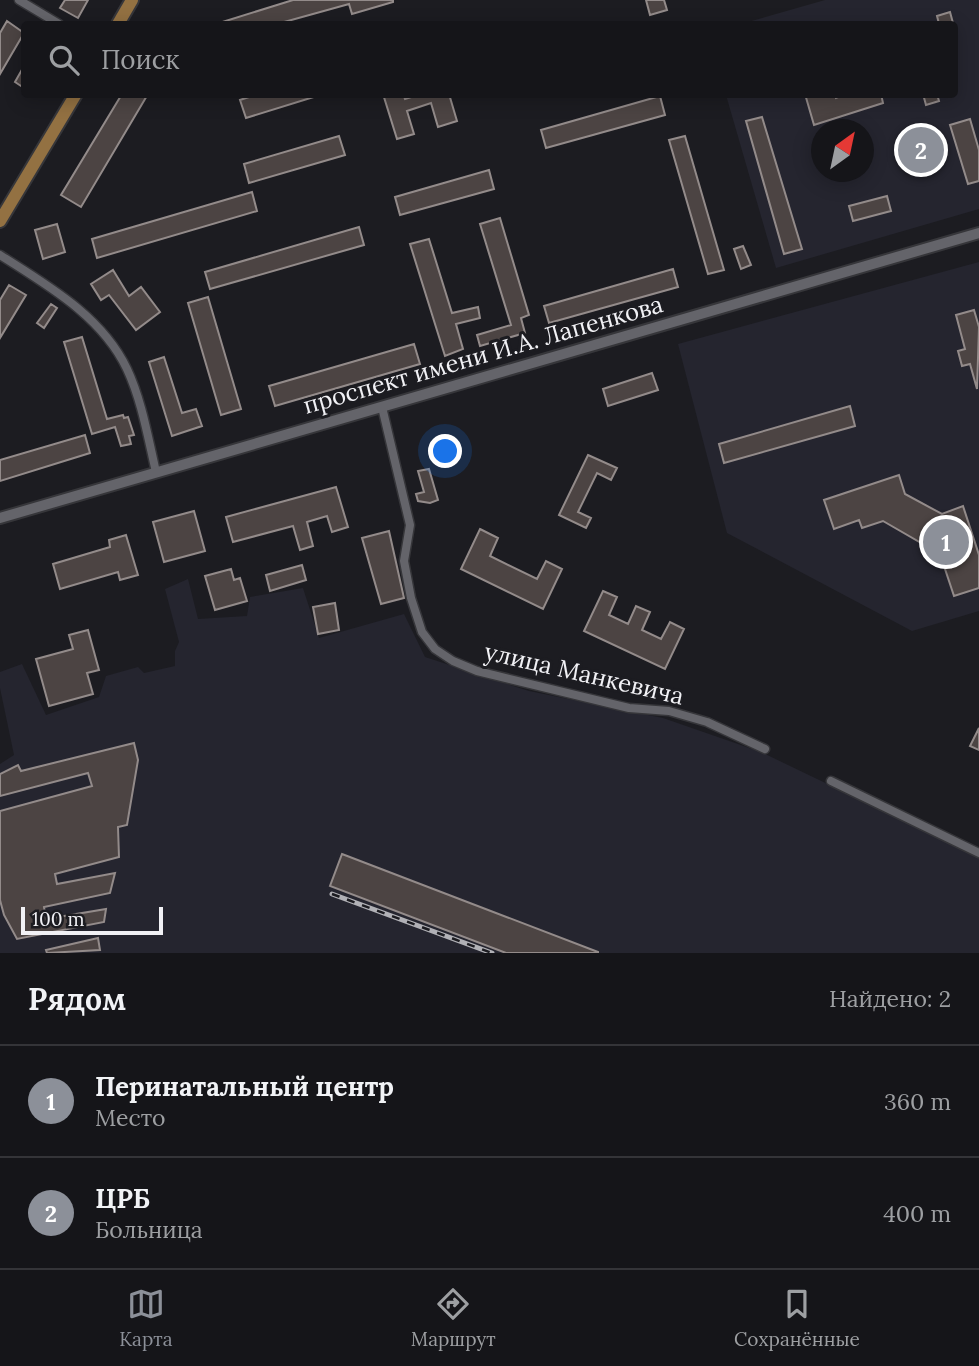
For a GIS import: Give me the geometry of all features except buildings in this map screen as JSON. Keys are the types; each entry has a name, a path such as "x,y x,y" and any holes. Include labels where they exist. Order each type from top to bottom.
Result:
{"main road":[{"path":"120,21 132,0"},
{"path":"0,221 74,98"},
{"name":"проспект имени И.А. Лапенкова","path":"0,518 979,233"}],"street":[{"path":"19,0 54,21"},
{"path":"0,255 65,297 114,348 138,398 156,472"},
{"name":"улица Манкевича","path":"382,407 410,525 404,561 411,598 422,632 435,649 453,661 477,671 629,708 669,712 707,722 765,749"},
{"path":"831,781 979,853"}],"shaded area":[{"path":"825,0 979,0 979,209 776,268 727,98 958,98 958,21 752,21"},
{"path":"979,262 979,611 912,631 727,533 678,344"},
{"path":"188,579 198,619 247,616 250,597 303,588 319,638 404,614 425,657 529,691 663,718 761,752 979,857 979,953 0,953 0,764 14,755 0,688 0,672 22,664 46,715 99,697 106,676 138,667 144,673 175,666 175,651 179,642 165,589"}],"railway":[{"path":"332,894 492,953"}],"place":[{"name":"ЦРБ","path":"921,150"},
{"name":"Перинатальный центр","path":"946,542"}]}
